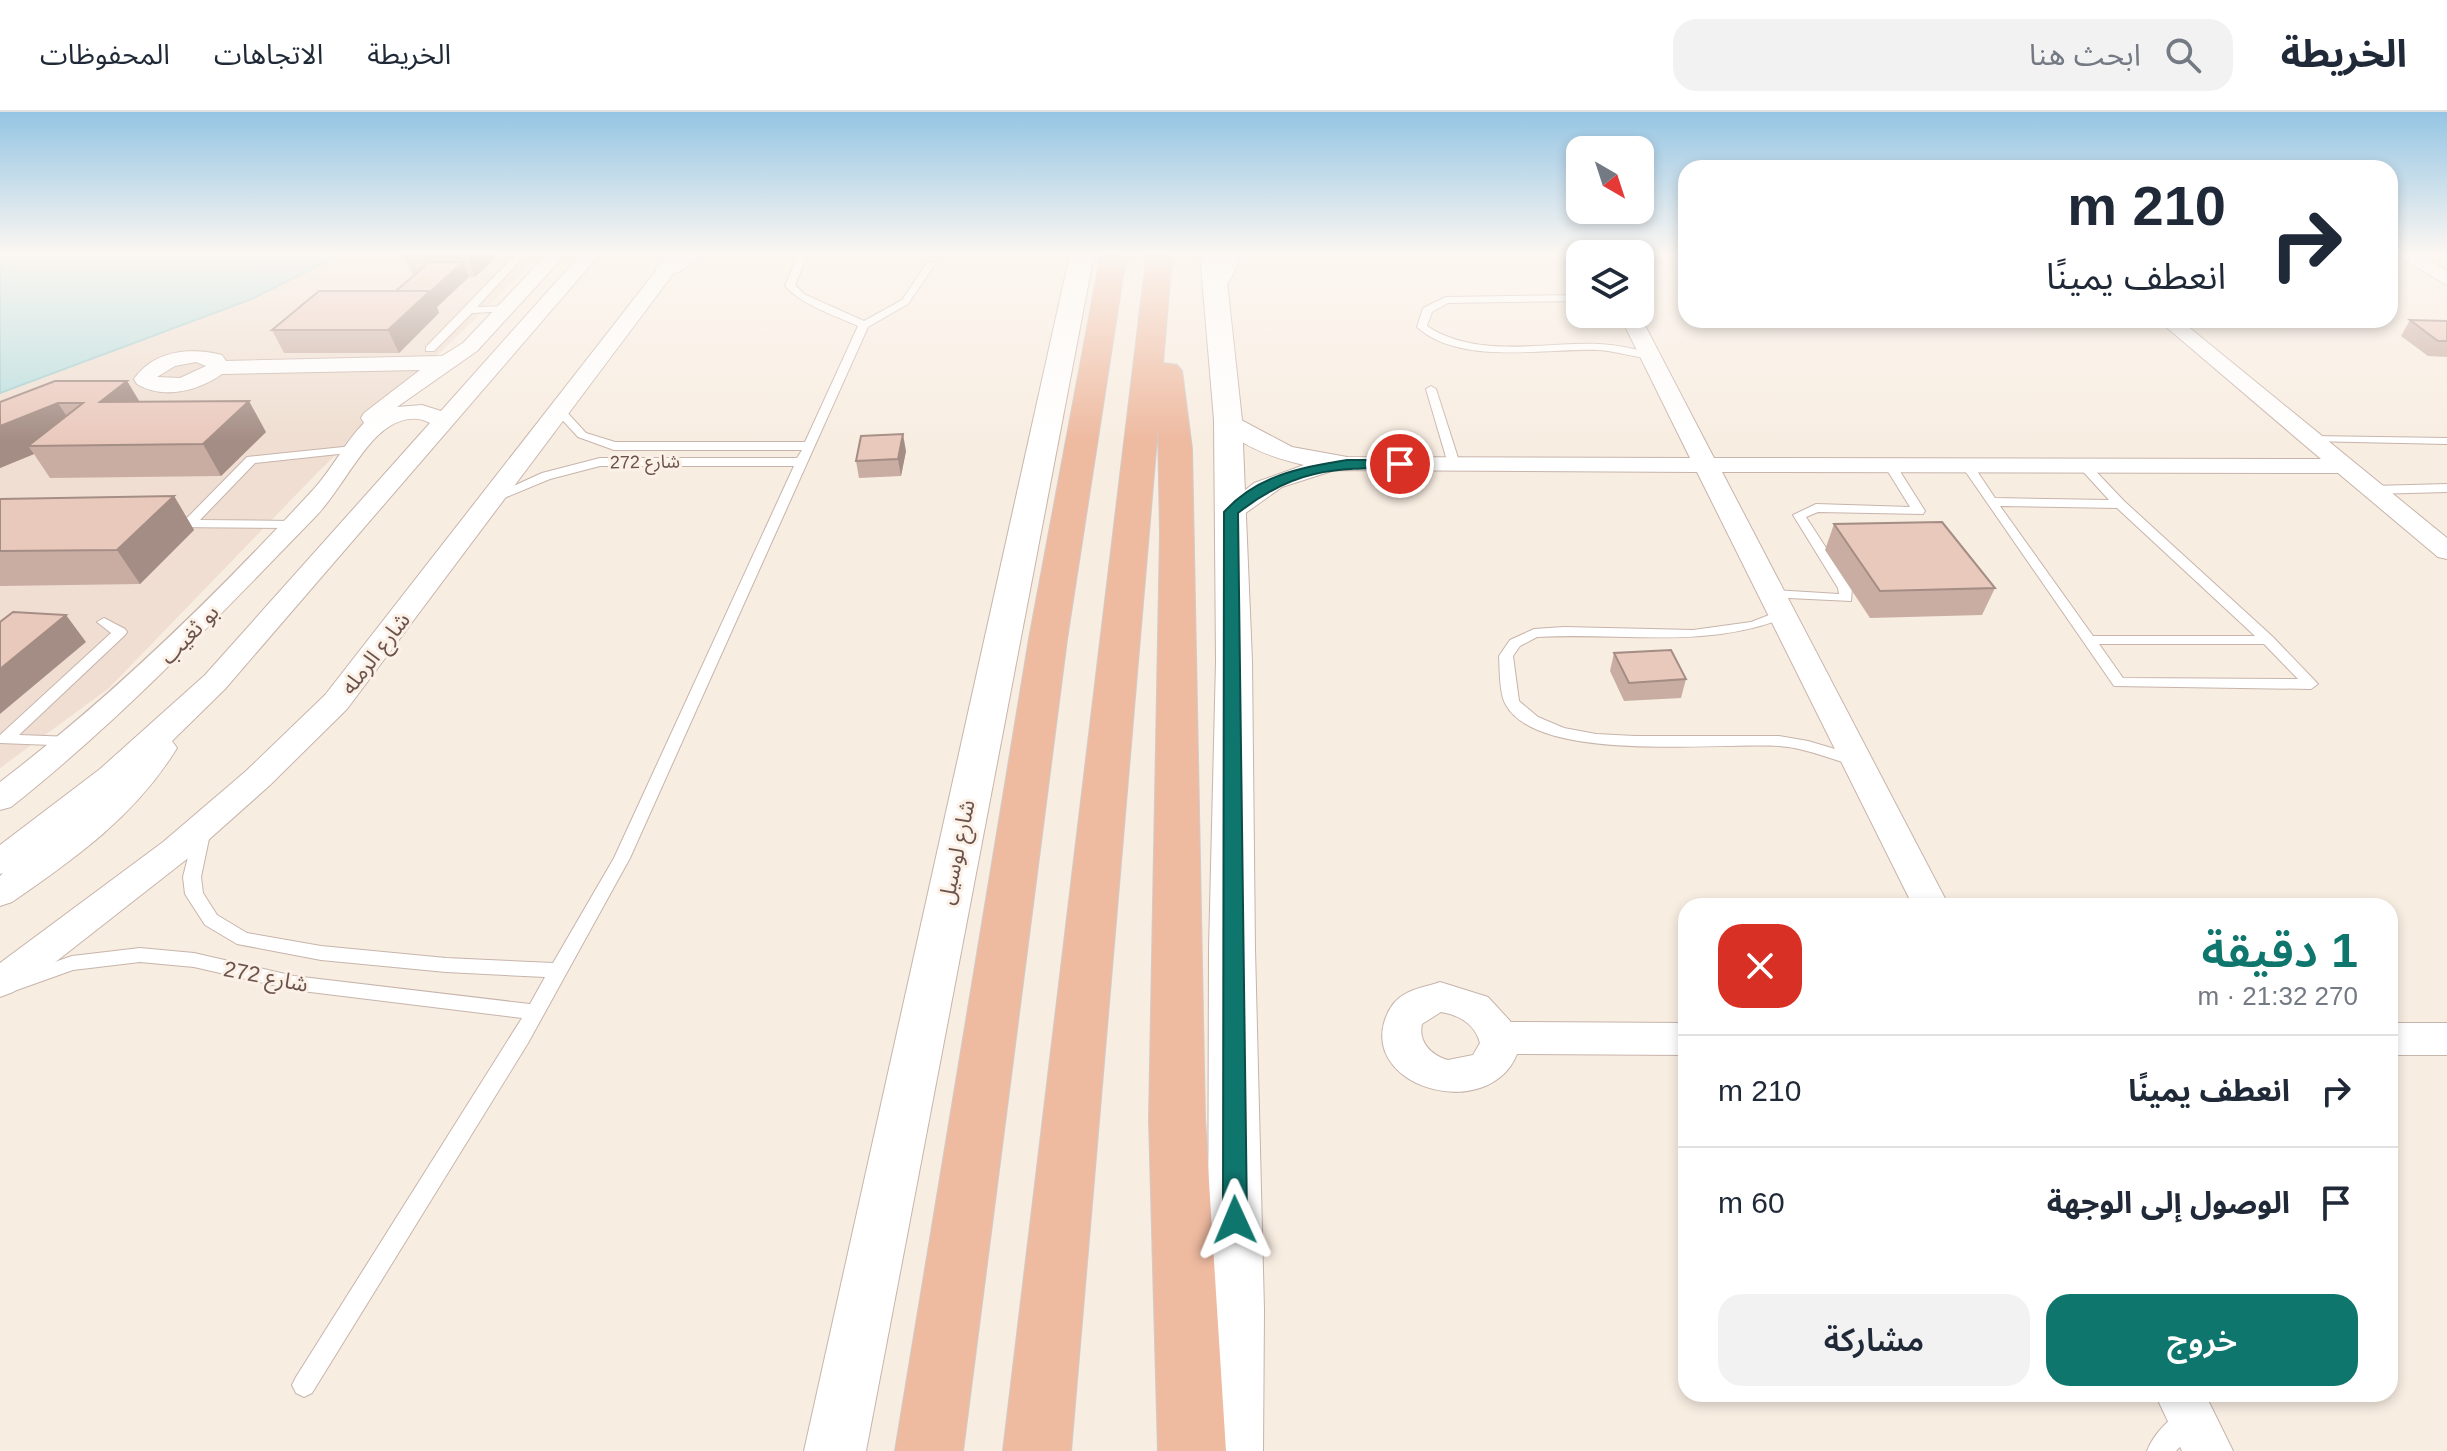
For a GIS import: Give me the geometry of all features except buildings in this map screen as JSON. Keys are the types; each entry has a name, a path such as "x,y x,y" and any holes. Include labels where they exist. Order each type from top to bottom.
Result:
{"highway":[{"name":"شارع لوسيل","path":"929,1451 1048,639 1090,316"},
{"path":"1037,1451 1154,316"},
{"path":"1152,342 1170,378 1176,463 1180,740 1176,918 1177,1119 1192,1451"}],"street":[{"name":"بو ثغيب","path":"354,449 358,434 379,410 460,356 499,316"},
{"path":"0,862 94,791 170,727 240,654 440,419 534,316"},
{"name":"شارع الرمله","path":"0,982 106,906 203,829 287,753 336,702 630,316"},
{"name":"شارع لوسيل","path":"835,1451 989,689 1083,316"},
{"path":"1221,316 1231,512 1236,1310 1232,1451"},
{"path":"1636,328 1927,898"},
{"path":"2178,328 2447,551"},
{"path":"217,368 398,366 460,356"},
{"path":"398,366 417,382 440,419"},
{"name":"بو ثغيب","path":"0,799 73,742 167,657 333,482 354,449 376,425 389,418 416,412 440,419"},
{"path":"1228,420 1243,434 1282,454 1347,464 2344,466"},
{"path":"1231,512 1276,480 1305,471 1347,464"},
{"path":"0,893 131,793 149,769 170,727"},
{"path":"1499,1038 1678,1039"},
{"path":"2398,1039 2447,1039"}],"lane":[{"path":"430,349 463,316"},
{"path":"846,316 864,325"},
{"path":"304,1385 536,1012 622,858 864,325 885,316"},
{"path":"1425,316 1422,327 1438,338 1462,345 1597,347 1651,356"},
{"path":"1431,389 1454,464"},
{"name":"شارع 272","path":"560,411 582,435 614,446 811,446"},
{"path":"2312,439 2447,441"},
{"path":"190,523 251,460 354,449"},
{"name":"شارع 272","path":"493,498 556,473 600,462 803,462"},
{"path":"1858,762 1783,741 1573,737 1535,723 1512,703 1506,656 1515,643 1534,633 1723,631 1758,625 1777,604 1846,598 1845,588 1799,515 1816,508 1919,511 1890,465"},
{"path":"1967,465 2119,683 2311,684 2268,640 2120,504 2084,466"},
{"path":"2373,490 2447,488"},
{"path":"1991,502 2120,504"},
{"path":"159,523 292,525"},
{"path":"3,739 120,632 104,622"},
{"path":"2089,640 2268,640"},
{"path":"3,739 73,742"},
{"name":"شارع 272","path":"203,829 192,877 194,894 211,920 243,939 321,953 446,965 560,971"},
{"name":"شارع 272","path":"0,989 72,963 140,955 194,960 278,981 536,1012"},
{"path":"2159,1451 2193,1421"}],"shaded area":[{"path":"205,316 477,316 317,473 109,688 0,768 0,393"}],"water":[{"path":"0,316 205,316 0,393"}],"route":[{"path":"1235,1220 1231,512 1263,486 1290,475 1347,464 1400,464"}]}
